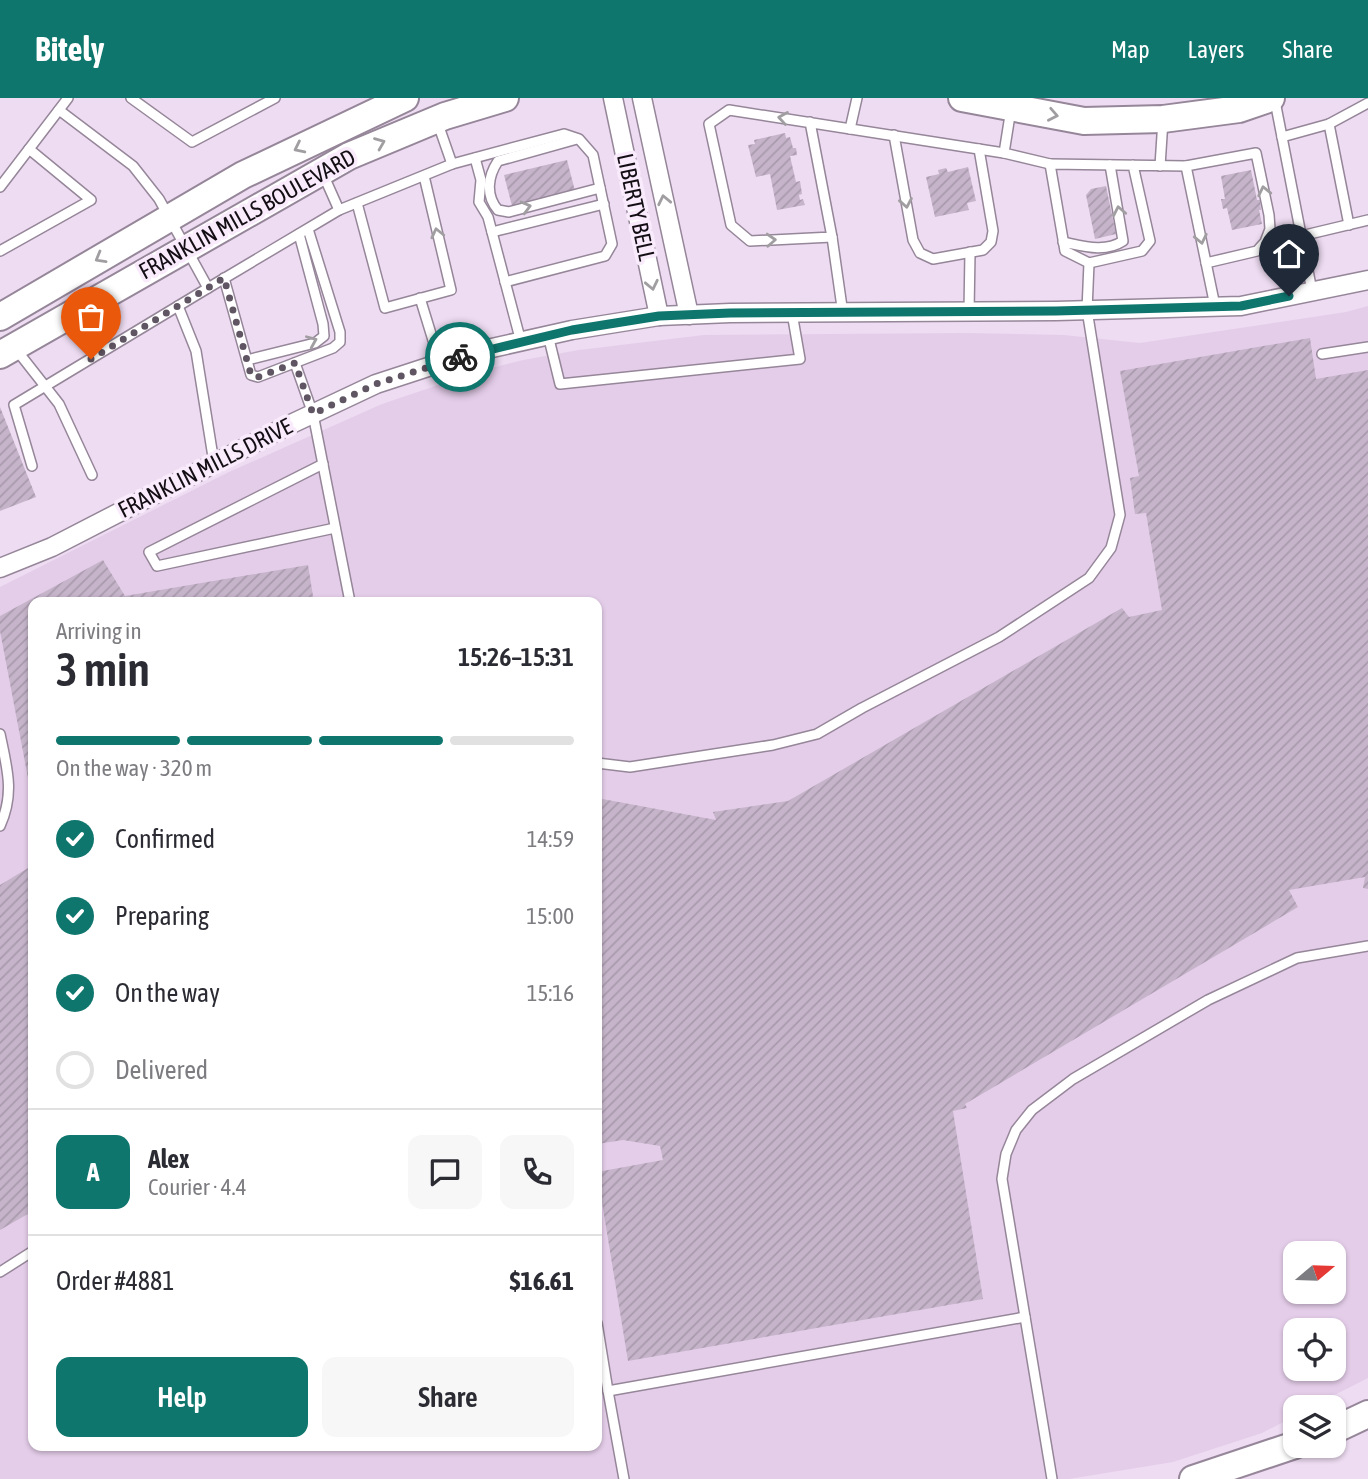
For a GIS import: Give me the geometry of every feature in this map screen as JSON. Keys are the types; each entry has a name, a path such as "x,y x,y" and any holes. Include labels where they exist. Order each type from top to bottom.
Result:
{"street":[{"name":"FRANKLIN MILLS BOULEVARD","path":"0,317 243,175 391,102 405,98"},
{"name":"FRANKLIN MILLS BOULEVARD","path":"7,351 349,156 436,120 506,98"},
{"name":"LIBERTY BELL","path":"613,98 659,316"},
{"name":"LIBERTY BELL","path":"642,98 689,315"},
{"path":"962,98 1012,103 1084,121 1163,119 1239,109 1272,98"},
{"name":"FRANKLIN MILLS DRIVE","path":"0,568 52,547 214,463 376,384 474,352 548,335 659,316 1241,306 1368,280"},
{"path":"1346,1424 1368,1414"},
{"path":"1193,1479 1283,1449"}],"lane":[{"path":"0,187 68,98"},
{"path":"131,98 192,142 275,98"},
{"path":"850,129 857,98"},
{"path":"1272,98 1312,291"},
{"path":"1004,153 1012,103"},
{"path":"1282,137 1329,124 1368,103"},
{"path":"59,110 133,166 159,199 208,288"},
{"path":"832,237 750,241 731,225 709,124 729,110 1004,153 1050,164 1186,166 1256,153 1269,215 1270,229 1265,242 1257,251 1206,263"},
{"path":"1160,166 1163,119"},
{"path":"436,120 452,164"},
{"path":"810,122 832,237 842,314"},
{"path":"1329,124 1349,225"},
{"path":"32,466 14,405 224,278 339,210 452,164 564,134 579,139 593,155 612,244 605,256 505,282"},
{"path":"894,135 913,240 920,253 933,260 983,250 991,242 993,231 979,149"},
{"path":"579,139 499,161 491,172 491,201 498,210 509,212 600,188"},
{"path":"0,251 91,200 29,149"},
{"path":"475,158 481,180 479,202 488,216 522,342"},
{"path":"1050,164 1065,251 1089,263 1142,251 1150,241 1133,166"},
{"path":"1063,242 1096,249 1123,241 1110,165"},
{"path":"1186,166 1215,306"},
{"path":"321,171 339,210"},
{"path":"357,203 385,308 450,290 424,176"},
{"path":"492,232 604,204"},
{"path":"1301,236 1368,220"},
{"path":"247,360 315,342 324,336 304,232"},
{"path":"224,278 251,375 258,377 333,348 340,342 340,332 304,232"},
{"path":"969,312 970,252"},
{"path":"602,763 630,767 773,745 817,734 999,637 1089,578 1111,548 1120,515 1087,310 1089,263"},
{"path":"420,298 440,363"},
{"path":"178,306 196,351 214,463"},
{"path":"548,335 560,384 800,359 792,313"},
{"path":"1322,354 1368,347"},
{"path":"7,351 47,386 59,404 92,475"},
{"path":"295,363 313,414 349,597"},
{"path":"323,464 149,552 157,566 335,528"},
{"path":"0,734 10,785 7,811 0,826"},
{"path":"1052,1479 1002,1179 1006,1154 1016,1130 1032,1110 1073,1079 1208,1000 1297,958 1368,946"},
{"path":"0,1272 28,1254"},
{"path":"608,1391 1025,1317"},
{"path":"602,1353 624,1479"}],"shaded area":[{"path":"1368,306 1368,1378 1335,1395 1283,1395 1283,1422 1262,1433 1173,1462 1069,1479 0,1479 0,587 229,472 382,404 480,371 523,360 579,350 704,335 1064,335 1140,343 1346,312"}],"building":[{"path":"785,133 786,138 790,137 793,148 796,148 797,155 790,156 796,182 800,181 800,200 803,199 805,205 777,210 770,174 756,177 748,145 755,144 754,140"},
{"path":"567,160 575,191 512,206 504,175"},
{"path":"968,167 976,201 967,203 969,210 935,217 926,177 939,174 938,170 946,168 948,172"},
{"path":"1251,170 1257,200 1260,200 1262,224 1232,230 1227,208 1223,209 1221,199 1225,199 1221,176"},
{"path":"1106,186 1116,234 1095,239 1086,195 1091,189"},
{"path":"1310,338 1316,379 1368,370 1368,889 1363,888 1365,877 1289,890 1298,907 965,1104 967,1108 953,1111 983,1299 628,1361 602,1202 602,1171 663,1160 660,1146 623,1140 602,1143 602,799 716,820 713,812 788,801 1122,608 1129,617 1162,610 1146,513 1135,514 1130,478 1139,476 1120,371"},
{"path":"0,407 36,497 0,511"},
{"path":"103,560 125,596 308,565 313,597 35,597"},
{"path":"28,601 28,778 0,631 0,616"},
{"path":"28,868 28,1214 0,1230 0,885"}],"way so far":[{"path":"91,359 224,278 251,375 258,377 295,363 313,414 376,384 460,357"}],"route":[{"path":"460,357 572,330 659,316 1241,306 1289,296"}]}
